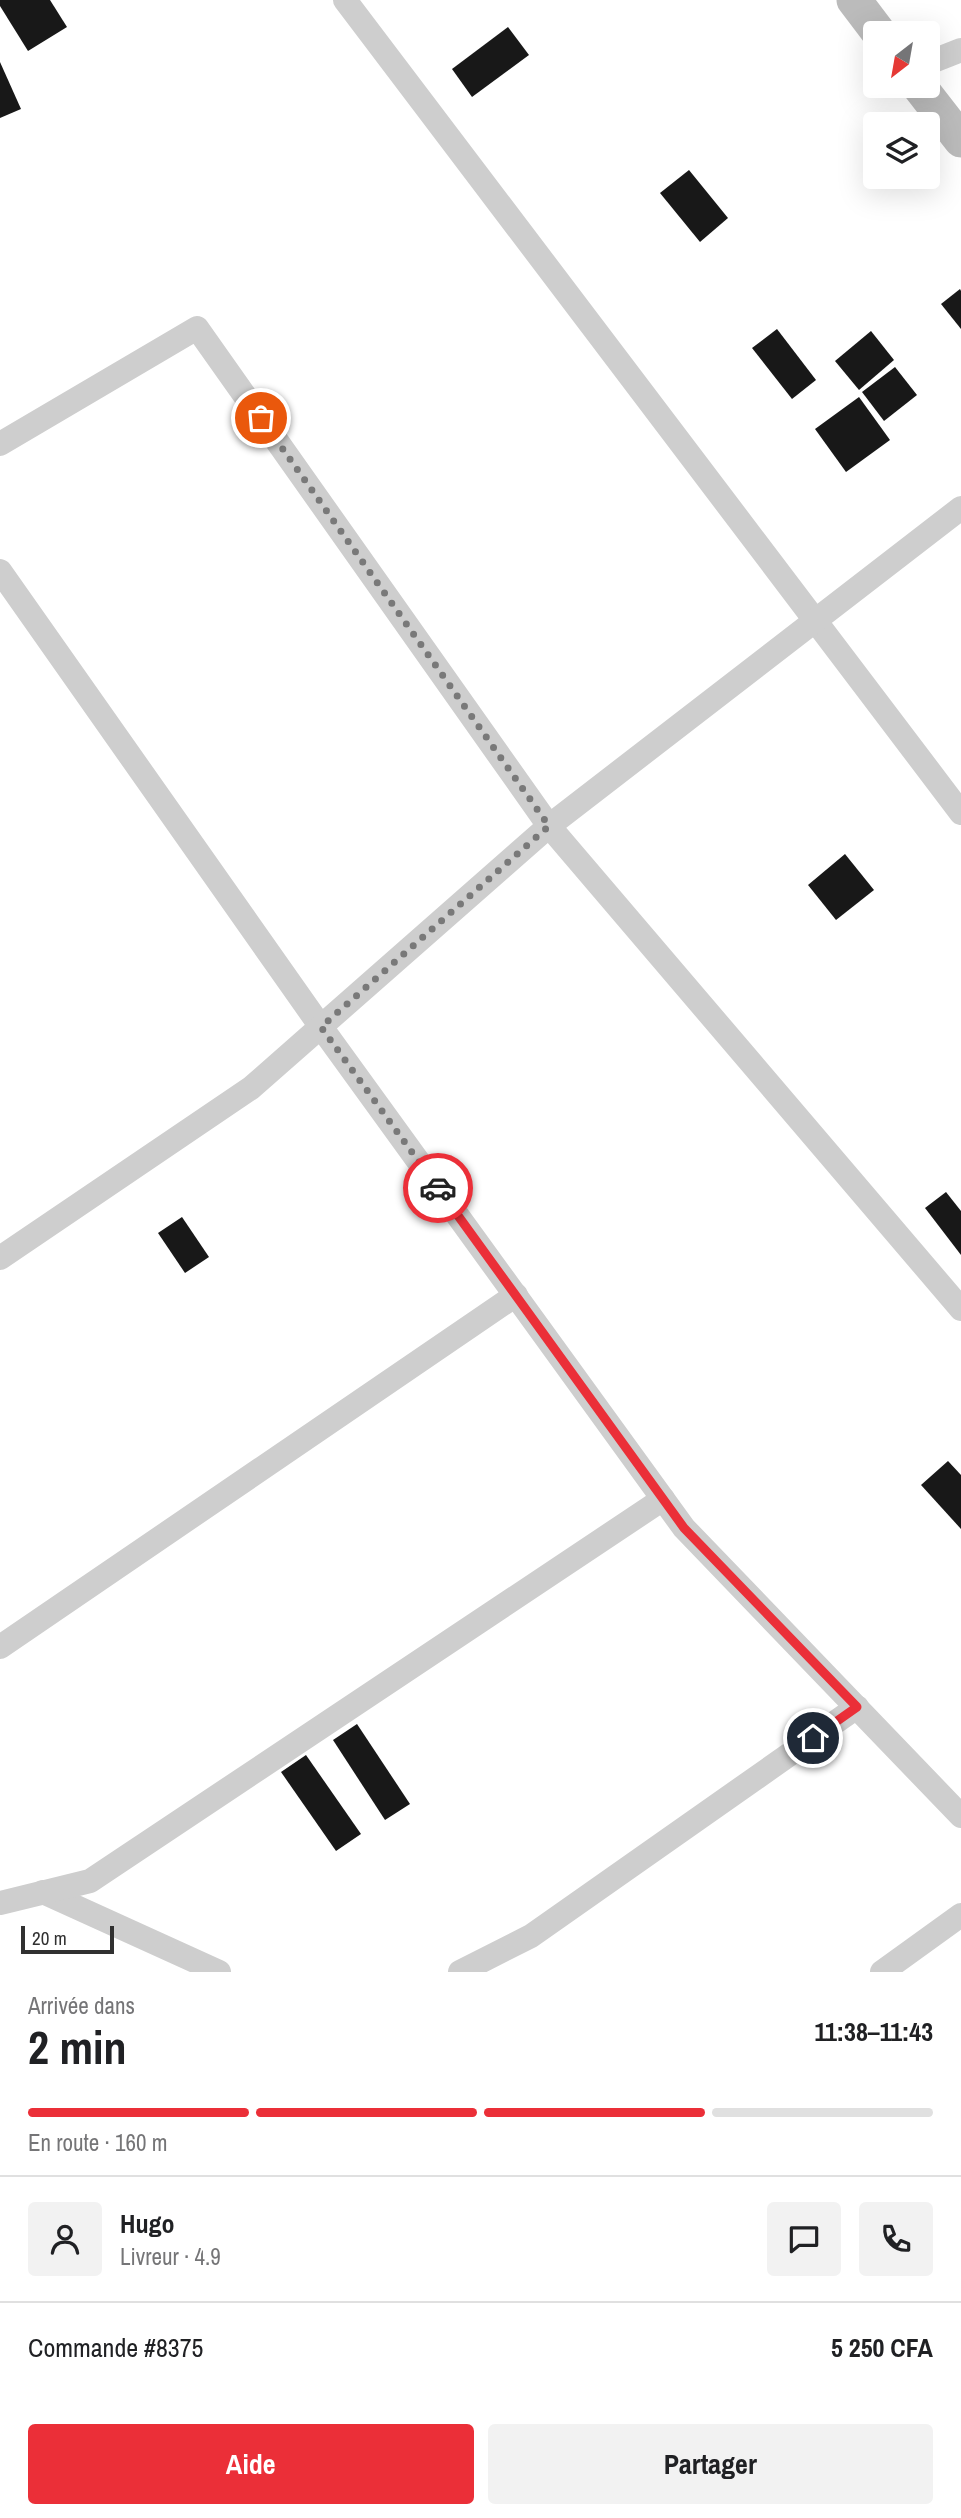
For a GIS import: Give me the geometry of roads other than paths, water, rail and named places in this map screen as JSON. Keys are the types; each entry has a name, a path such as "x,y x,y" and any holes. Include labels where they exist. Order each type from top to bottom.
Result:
{"street":[{"path":"345,0 961,813"},
{"path":"854,0 870,21"},
{"path":"940,58 961,50"},
{"path":"928,98 961,140"},
{"path":"0,444 197,328 549,826 961,1309"},
{"path":"0,1258 251,1088 549,826 961,508"},
{"path":"1,573 321,1027 684,1528 961,1816"},
{"path":"0,1647 516,1295"},
{"path":"0,1903 90,1881 663,1499"},
{"path":"460,1972 531,1936 857,1707"},
{"path":"43,1892 219,1972"},
{"path":"882,1972 961,1915"}]}
